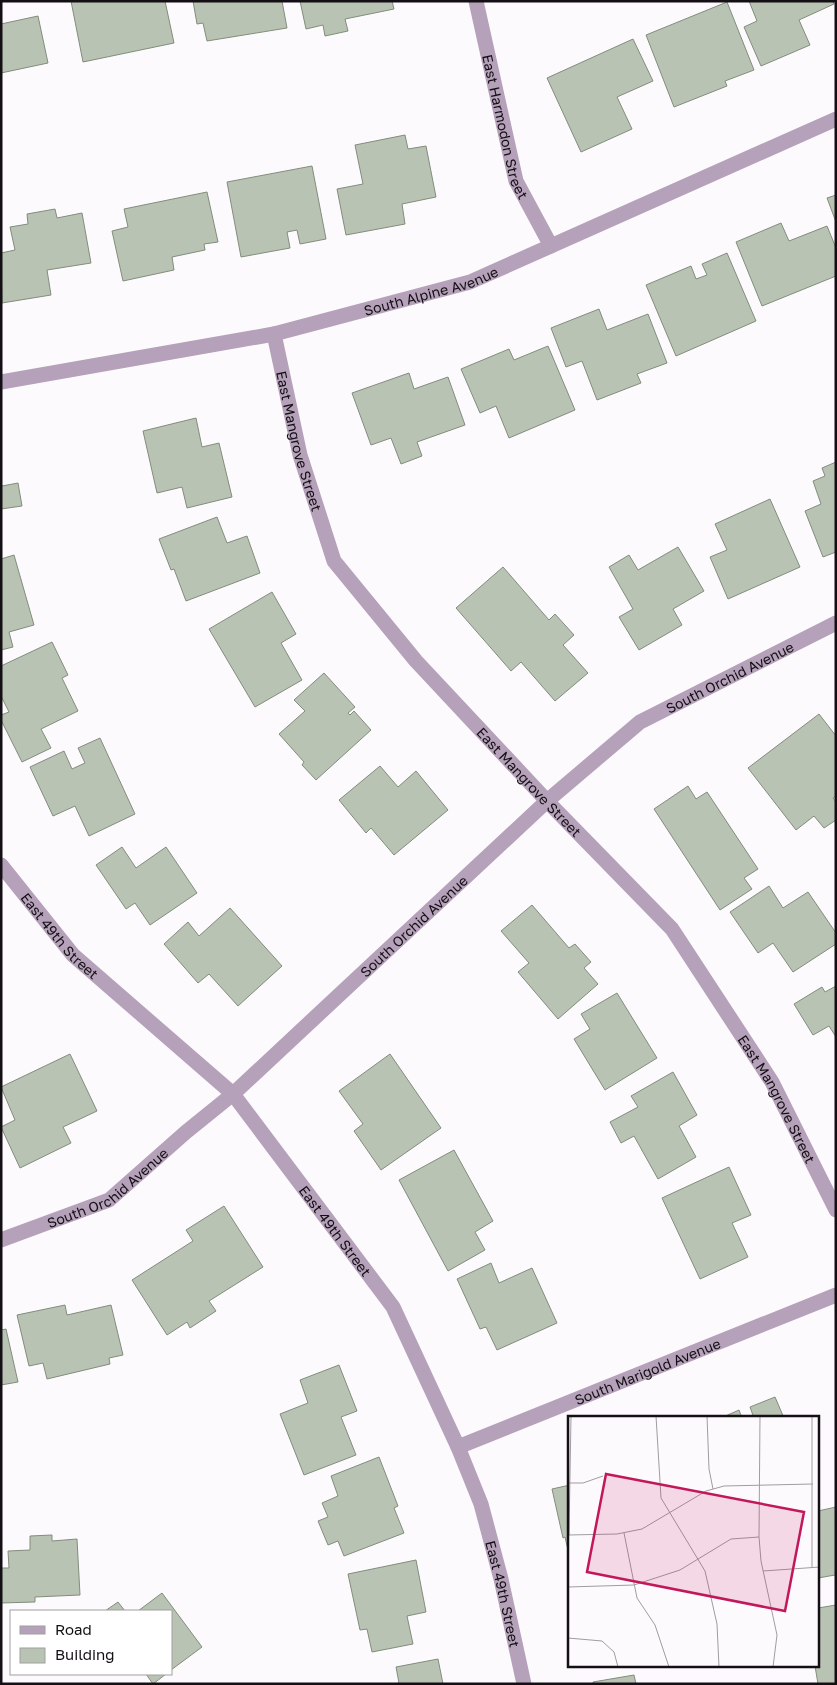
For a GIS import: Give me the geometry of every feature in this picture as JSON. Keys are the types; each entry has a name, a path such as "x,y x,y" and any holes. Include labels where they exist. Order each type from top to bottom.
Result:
{"street":[{"name":"East Harmodon Street","path":"476,1 516,181 551,246"},
{"name":"South Alpine Avenue","path":"1,382 274,334 470,282 836,119"},
{"name":"East Mangrove Street","path":"274,334 300,455 334,562 416,661 672,929 772,1082 836,1210"},
{"name":"South Orchid Avenue","path":"1,1240 109,1200 186,1132 233,1094 548,801 640,722 836,623"},
{"name":"East 49th Street","path":"1,865 73,955 233,1094 393,1307 458,1447 481,1504 501,1579 524,1684"},
{"name":"South Marigold Avenue","path":"458,1447 836,1295"}],"building":[{"path":"71,1 165,1 174,43 83,62"},
{"path":"193,1 282,1 287,28 207,41 203,23 197,24"},
{"path":"300,1 392,1 394,9 345,19 348,31 325,36 323,25 306,29"},
{"path":"749,1 833,1 834,4 799,20 810,45 761,66 744,27 757,21"},
{"path":"727,2 754,70 725,81 727,86 674,107 646,35"},
{"path":"38,16 48,63 1,73 1,24"},
{"path":"633,39 653,81 617,97 632,129 581,152 547,78"},
{"path":"405,135 408,149 426,146 436,197 402,204 405,224 346,235 337,189 363,184 355,145"},
{"path":"312,166 326,239 300,244 297,230 287,232 290,248 241,257 227,182"},
{"path":"207,192 218,242 204,244 205,250 172,257 174,270 123,281 112,231 128,227 124,209"},
{"path":"836,195 836,222 827,198"},
{"path":"55,209 57,218 82,213 91,263 47,270 51,295 2,303 1,253 15,250 10,227 28,224 27,214"},
{"path":"781,223 789,241 827,226 836,248 836,276 762,306 736,242"},
{"path":"727,253 756,321 676,356 646,285 691,266 696,279 707,275 702,264"},
{"path":"599,309 607,330 648,314 667,363 637,374 641,383 597,400 582,361 566,367 551,328"},
{"path":"548,346 575,410 509,438 496,406 480,413 461,369 509,349 514,360"},
{"path":"409,373 414,389 448,377 465,425 417,442 422,456 401,464 391,438 371,445 352,393"},
{"path":"196,418 202,447 219,443 232,497 187,508 182,487 157,493 143,431"},
{"path":"836,462 836,552 823,557 805,511 821,504 813,481 825,476 822,468"},
{"path":"1,483 2,486 18,483 22,506 1,509"},
{"path":"770,499 800,567 728,599 710,557 727,550 715,524"},
{"path":"217,517 227,543 247,536 260,573 186,601 174,569 171,570 159,539"},
{"path":"678,547 704,591 673,609 682,625 639,650 619,617 633,609 609,567 629,555 638,570"},
{"path":"14,555 34,625 9,632 13,647 1,650 1,559"},
{"path":"503,567 549,620 555,614 574,635 563,645 588,673 555,701 521,662 511,671 456,608"},
{"path":"272,592 296,634 281,643 302,680 255,707 209,629"},
{"path":"52,642 68,675 62,678 78,711 41,729 51,748 22,762 1,720 1,715 9,712 1,696 1,666"},
{"path":"324,673 355,707 348,713 350,715 354,711 371,730 316,780 302,765 304,762 279,734 305,711 294,700"},
{"path":"819,714 836,736 836,796 833,798 836,802 836,820 824,828 814,816 796,830 748,768"},
{"path":"100,738 135,814 89,836 75,806 53,816 30,767 64,751 72,769 85,763 78,748"},
{"path":"380,766 398,787 416,771 448,810 394,855 371,828 366,833 339,800"},
{"path":"688,786 696,799 707,792 758,869 744,878 752,889 720,910 654,809"},
{"path":"122,847 136,868 166,847 197,893 150,925 135,903 126,909 96,865"},
{"path":"769,886 783,908 808,892 836,933 836,944 793,972 773,943 758,953 730,912"},
{"path":"532,905 569,948 575,944 591,962 584,968 598,984 558,1019 518,972 529,963 501,931"},
{"path":"230,908 282,966 238,1006 209,974 198,983 164,944 188,922 199,936"},
{"path":"836,986 836,1037 829,1026 813,1035 794,1004 822,987 825,992"},
{"path":"617,993 657,1058 605,1090 574,1039 590,1029 581,1014"},
{"path":"70,1054 97,1111 63,1127 71,1143 20,1168 1,1127 15,1120 1,1087"},
{"path":"390,1054 441,1128 381,1170 354,1131 363,1124 339,1091"},
{"path":"673,1072 697,1115 679,1126 696,1157 658,1179 634,1136 621,1143 610,1122 638,1107 631,1096"},
{"path":"454,1150 493,1221 475,1232 485,1250 448,1271 399,1180"},
{"path":"729,1167 751,1215 732,1223 748,1257 700,1279 662,1198"},
{"path":"224,1206 263,1267 209,1301 216,1311 190,1328 187,1322 167,1335 132,1280 193,1241 186,1230"},
{"path":"491,1263 499,1283 532,1268 557,1323 497,1350 486,1327 480,1329 457,1279"},
{"path":"65,1305 67,1315 111,1305 123,1355 109,1358 110,1364 47,1379 43,1363 29,1366 17,1315"},
{"path":"6,1329 18,1382 1,1385 1,1330"},
{"path":"339,1365 357,1411 341,1417 356,1455 304,1475 280,1414 308,1403 300,1380"},
{"path":"775,1397 783,1416 753,1416 750,1407"},
{"path":"739,1410 741,1416 726,1416"},
{"path":"379,1457 398,1506 394,1508 404,1533 344,1556 338,1541 328,1545 318,1521 328,1517 322,1503 338,1496 331,1476"},
{"path":"568,1485 568,1550 565,1537 563,1538 552,1489"},
{"path":"836,1507 836,1577 835,1575 820,1578 820,1511"},
{"path":"52,1535 52,1541 77,1539 80,1595 35,1597 35,1602 1,1603 1,1568 9,1568 8,1551 30,1550 30,1536"},
{"path":"416,1560 426,1612 407,1616 413,1644 372,1652 367,1629 360,1630 348,1574"},
{"path":"162,1593 202,1647 172,1669 172,1610 139,1610"},
{"path":"118,1602 124,1610 106,1610"},
{"path":"836,1605 836,1684 818,1684 815,1668 820,1668 820,1608"},
{"path":"438,1659 443,1684 395,1684 399,1683 396,1667"},
{"path":"147,1675 165,1675 153,1684"},
{"path":"634,1675 636,1684 593,1684 593,1682"}]}
